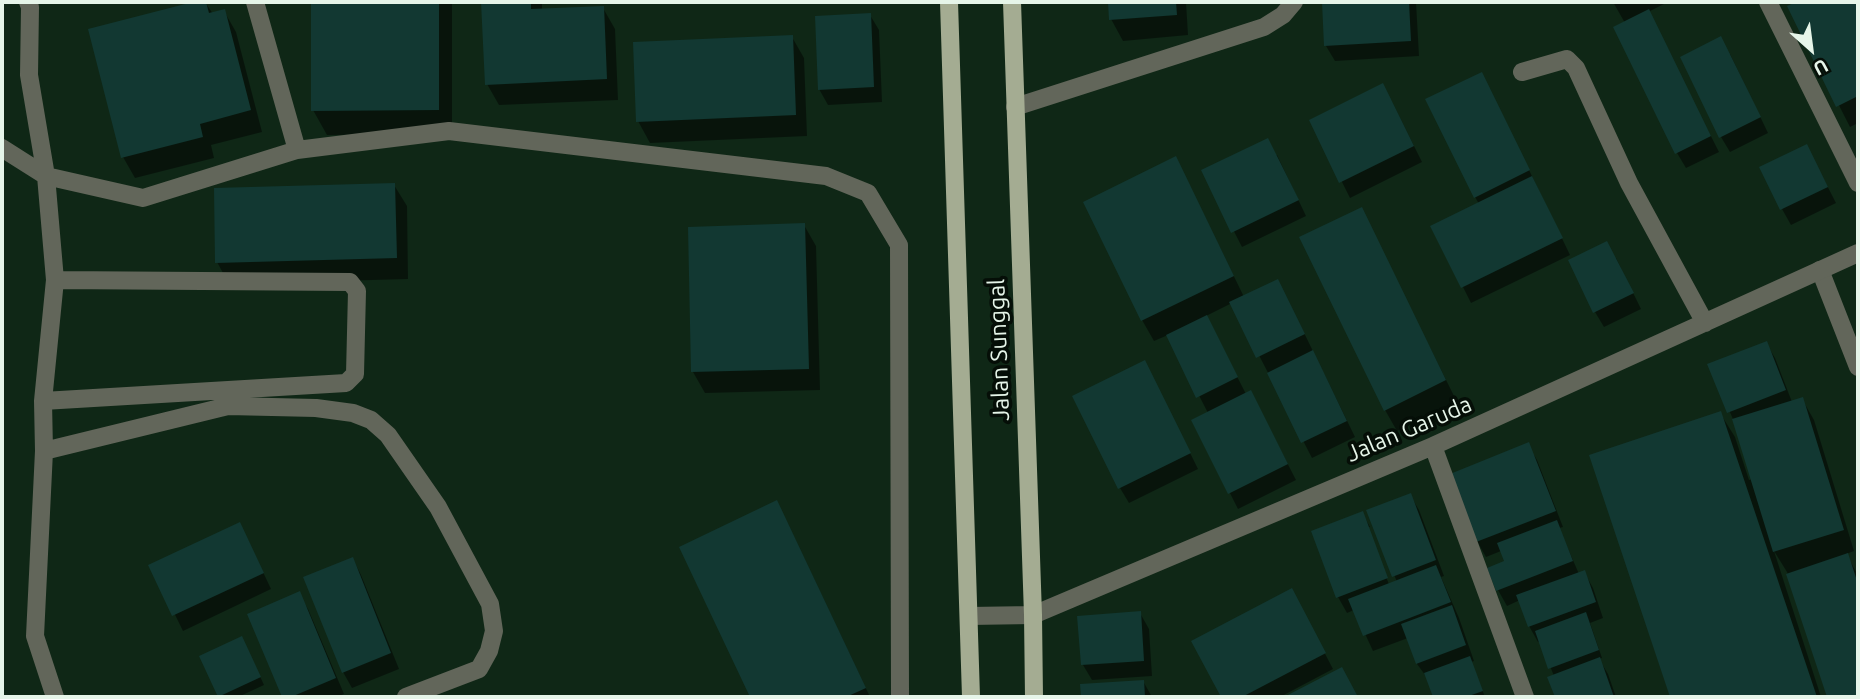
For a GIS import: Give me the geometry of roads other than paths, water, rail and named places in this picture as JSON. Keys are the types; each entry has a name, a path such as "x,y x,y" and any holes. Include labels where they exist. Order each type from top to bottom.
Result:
{"main road":[{"name":"Jalan Sunggal","path":"949,2 971,697"},
{"name":"Jalan Sunggal","path":"1012,2 1034,697"}],"street":[{"path":"255,2 297,150"},
{"path":"1015,107 1264,27 1274,22 1294,2"},
{"path":"1768,2 1858,183"},
{"path":"31,4 29,75 46,176 55,280 43,401 44,451 35,636 55,697"},
{"path":"1522,72 1567,59 1576,68 1629,183 1705,323"},
{"path":"2,148 46,176 143,198 297,150 449,131 826,176 868,193 900,245 900,697"},
{"name":"Jalan Garuda","path":"969,616 1033,615 1433,446 1858,253"},
{"path":"1820,270 1858,367"},
{"path":"43,401 346,383 355,374 357,291 353,284 346,280 55,280"},
{"path":"44,451 228,406 316,408 353,413 370,420 388,435 438,507 490,604 494,631 489,651 479,668 406,697"},
{"path":"1433,446 1525,697"}]}
